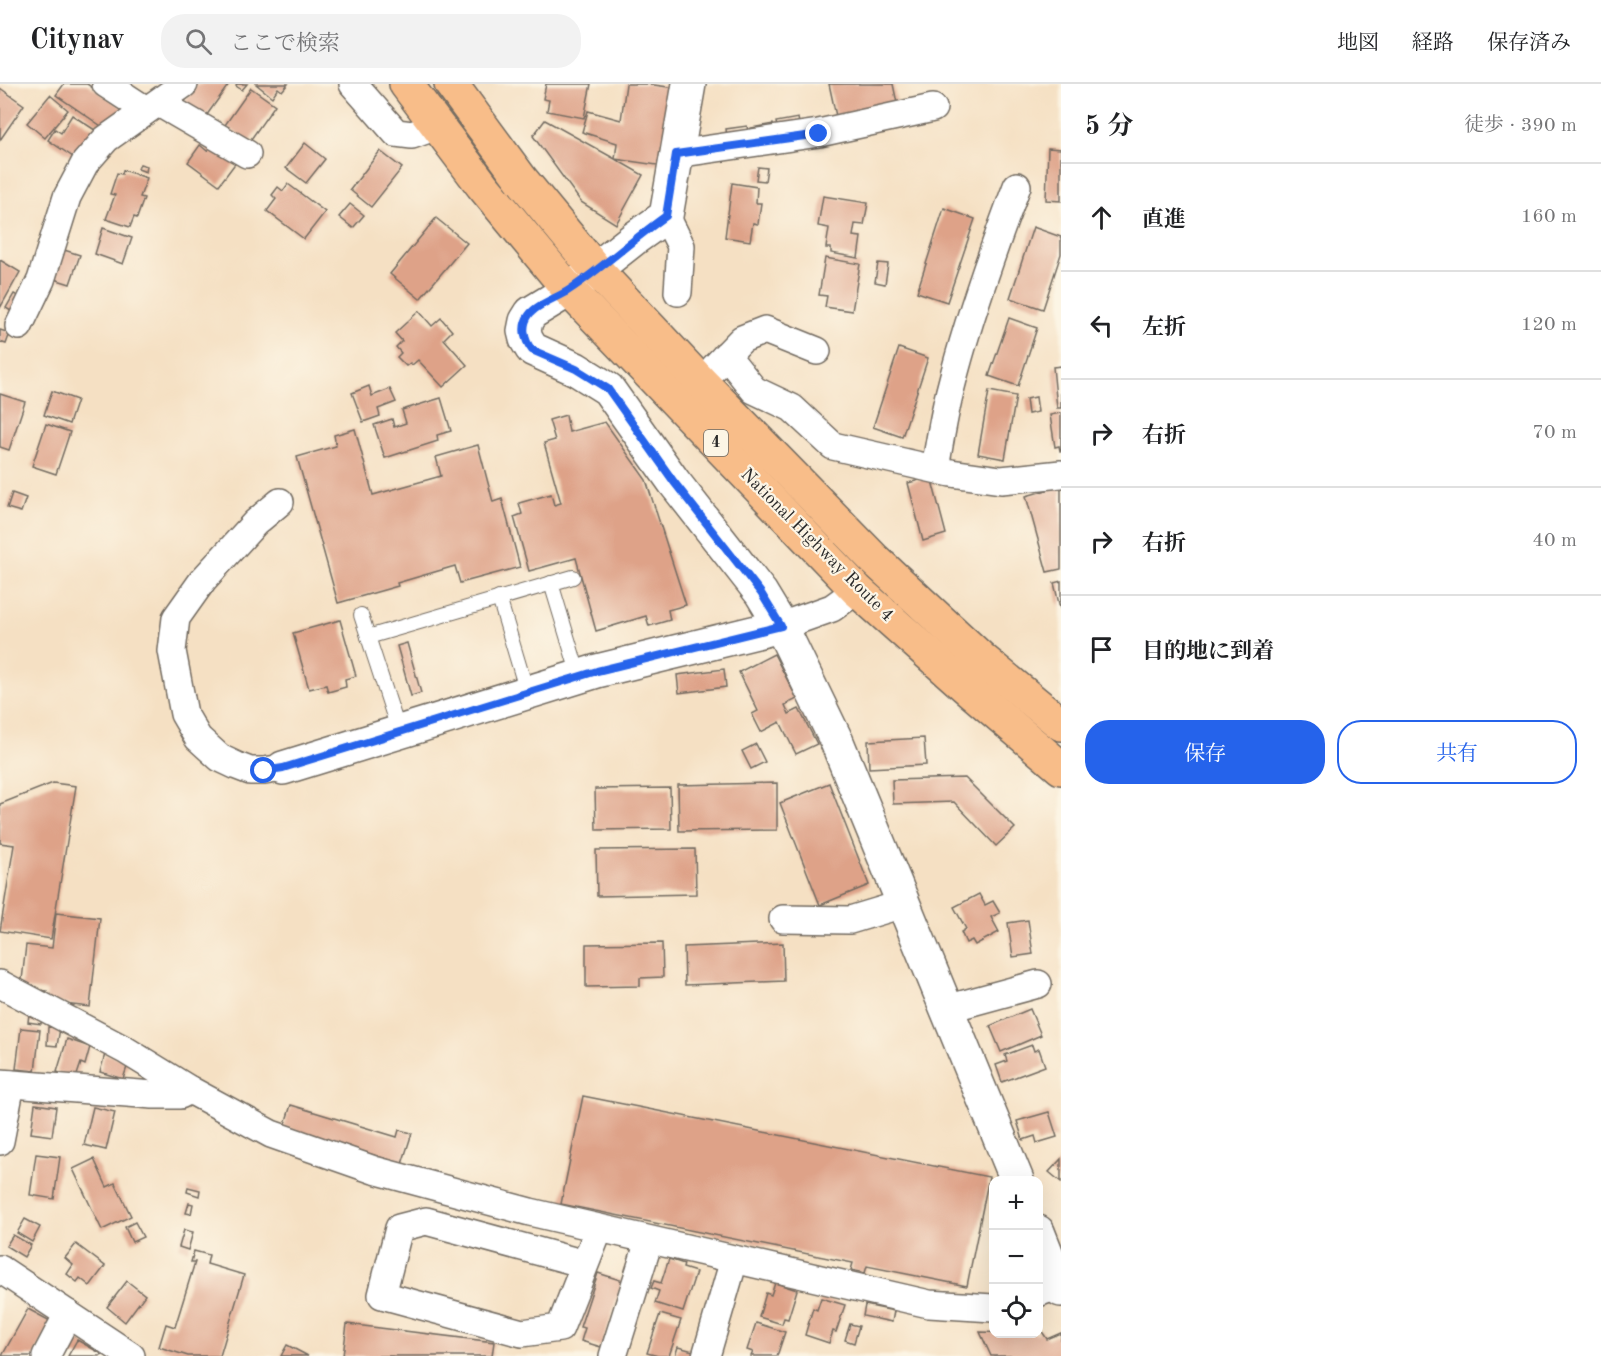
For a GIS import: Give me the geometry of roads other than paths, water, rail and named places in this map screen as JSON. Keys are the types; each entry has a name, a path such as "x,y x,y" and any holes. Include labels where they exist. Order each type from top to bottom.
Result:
{"highway":[{"name":"National Highway Route 4","path":"406,84 482,185 569,290 857,590 1061,768"},
{"name":"National Highway Route 4","path":"451,84 522,179 596,270 701,382 876,560 983,660 1061,724"}],"street":[{"path":"106,84 247,154"},
{"path":"19,326 41,280 67,197 85,163 106,139 184,84"},
{"path":"353,84 396,133 412,135 437,126"},
{"path":"689,84 666,216 569,290 531,313 524,331 527,344 540,354 576,369 608,389 674,482 761,593 781,626 837,742 1015,1176"},
{"path":"676,154 819,134 933,108"},
{"path":"935,468 951,389 964,340 994,246 1017,186"},
{"path":"666,216 692,249 678,292"},
{"path":"701,382 742,339 765,330 817,351"},
{"path":"726,355 754,390 792,408 833,446 951,473 1001,480 1061,474"},
{"path":"280,502 255,522 203,580 176,618 172,651 184,714 198,738 220,758 250,771 283,768 579,676 781,626 832,608 857,590"},
{"path":"783,919 850,920 903,904"},
{"path":"0,984 125,1050 271,1134 374,1170 599,1229 929,1304 989,1308"},
{"path":"946,1009 1038,984"},
{"path":"0,1141 5,1083 103,1089 153,1095 180,1095 190,1089"},
{"path":"585,1264 426,1221 399,1228 382,1295 522,1333 560,1328 599,1229"},
{"path":"613,1356 649,1241"},
{"path":"1043,1251 1053,1289"},
{"path":"706,1356 734,1260"},
{"path":"0,1269 131,1356"},
{"path":"46,1356 68,1314"}],"lane":[{"path":"368,637 573,577"},
{"path":"551,583 579,676"},
{"path":"499,598 527,692"},
{"path":"362,615 399,732"}]}
